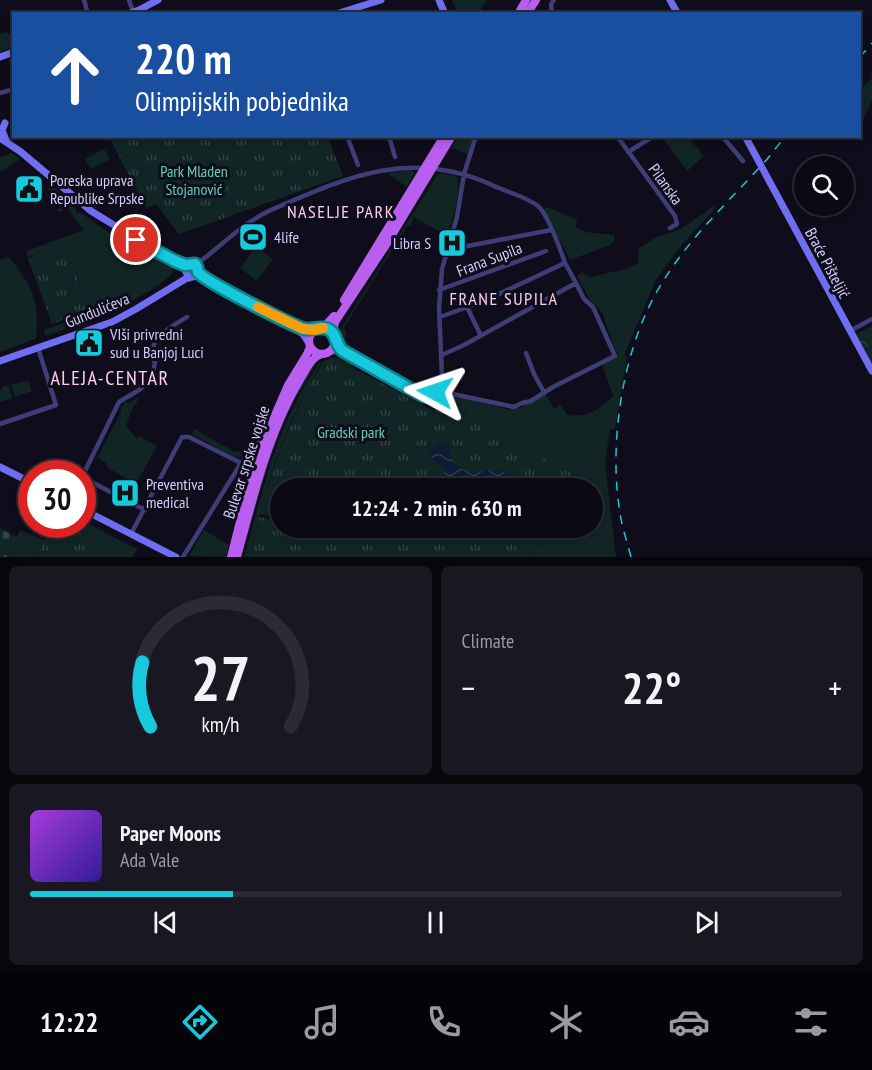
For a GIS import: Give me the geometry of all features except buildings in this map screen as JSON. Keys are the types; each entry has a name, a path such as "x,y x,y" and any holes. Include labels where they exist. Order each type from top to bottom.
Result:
{"main road":[{"name":"Bulevar srpske vojske","path":"237,557 256,484 276,427 304,373 315,357 333,348 335,322 380,255 443,138"},
{"name":"Bulevar srpske vojske","path":"231,557 249,486 268,431 309,344 310,334 332,320 428,168 450,138"},
{"path":"319,329 334,337"},
{"path":"309,344 315,352 324,354"}],"street":[{"path":"132,12 158,0"},
{"path":"352,11 381,0"},
{"path":"3,124 3,133 10,143"},
{"path":"0,138 10,143 91,211 164,256 280,319 303,334 309,344"},
{"path":"348,138 358,165"},
{"path":"390,138 395,157"},
{"name":"Frana Supila","path":"432,397 442,375 439,291 447,250 457,217 464,174 475,138"},
{"name":"Pilanska","path":"618,138 675,216 677,224 670,228"},
{"name":"Pilanska","path":"628,152 651,138"},
{"path":"725,138 743,161"},
{"name":"Braće Pišteljić","path":"746,138 872,371"},
{"path":"191,271 275,209 340,180 362,174 401,167 428,168 464,174 539,207 584,299 593,307 615,356 531,401 509,407 448,393 437,388"},
{"name":"Frana Supila","path":"447,250 551,230"},
{"name":"Frana Supila","path":"439,291 546,250"},
{"name":"Frana Supila","path":"440,317 565,263"},
{"name":"Gundulićeva","path":"0,361 112,322 163,292 191,271"},
{"path":"442,356 576,283"},
{"path":"467,307 481,336"},
{"path":"145,510 82,477 119,402 139,390 150,376 155,363 152,357 153,349 158,337 187,317"},
{"path":"280,319 303,329 319,329"},
{"path":"850,331 872,319"},
{"path":"334,337 339,348 360,362"},
{"path":"0,424 58,407 38,348"},
{"path":"324,354 339,352 423,396 432,397 437,403"},
{"path":"526,353 544,392"},
{"path":"183,557 241,463 268,431"},
{"path":"131,534 182,437 189,437 241,463"},
{"path":"0,467 18,476"},
{"path":"96,516 176,557"}],"green space":[{"path":"452,0 487,0 480,12 457,12"},
{"path":"6,32 10,35 12,47 0,52 0,34"},
{"path":"872,78 872,100 862,123 861,123 861,88"},
{"name":"Park Mladen Stojanović","path":"110,138 328,138 343,176 179,234 156,204 146,208"},
{"path":"457,138 474,138 468,154 451,148"},
{"path":"663,138 689,138 704,156 687,171"},
{"path":"104,149 110,159 91,169 85,159"},
{"path":"12,153 19,160 0,172 0,157"},
{"path":"401,171 415,173 407,187 388,174"},
{"path":"441,173 456,176 458,181 456,205 448,236 413,217 411,226 408,225 343,329 346,331 345,339 350,345 349,348 415,384 416,381 416,386 344,347 339,332 437,175"},
{"path":"53,186 65,197 63,202 55,205 48,188"},
{"path":"717,204 680,247 656,280 624,355 627,357 615,429 610,429 605,463 616,557 529,557 542,538 603,538 603,478 581,478 439,402 436,396 441,392 510,410 523,407 523,404 545,393 554,409 560,405 568,415 575,416 587,414 604,405 613,396 602,364 616,358 618,353 602,312 590,300 577,276 582,272 590,277 626,269 638,263 639,248 655,238 679,230"},
{"path":"71,205 78,214 80,212 105,230 172,267 173,272 150,291 132,300 75,326 45,336 44,330 90,313 67,252 45,259 43,252 28,257 26,251 84,230 68,209 58,212 58,209"},
{"path":"547,207 577,220 576,227 585,232 614,235 615,240 610,245 570,260 544,210"},
{"path":"256,247 273,259 257,281 240,268"},
{"path":"43,252 45,259 67,252 89,311 52,324 28,258"},
{"path":"9,257 23,276 34,297 37,313 37,338 0,352 0,259"},
{"path":"872,326 872,364 856,334"},
{"path":"332,358 350,363 355,369 354,370"},
{"name":"Gradski park","path":"332,358 434,411 439,402 581,478 271,478 294,416 324,361"},
{"path":"329,359 323,362 317,370 298,406 270,478 249,557 244,557 270,464 286,422 319,363"},
{"path":"317,360 291,406 282,428 265,475 247,538 271,449 296,392"},
{"path":"28,380 32,391 15,397 11,385"},
{"path":"8,385 13,398 0,402 0,390"},
{"path":"140,397 132,409 126,426 137,439 139,436 157,446 136,484 108,468 106,463 96,456 99,455 122,410 120,409 126,401 128,403"},
{"path":"194,429 235,452 245,451 239,458 234,457 192,434"},
{"name":"Gradski park","path":"270,482 270,516 259,514"},
{"path":"259,517 270,519 270,538 542,538 529,557 248,557"},
{"path":"0,528 13,535 7,557 0,557"},
{"path":"96,528 137,549 133,557 40,557 40,552 38,557 7,557 13,535 18,534 18,538 45,540 50,538 96,538"},
{"path":"204,530 229,545 226,557 189,556"},
{"path":"46,538 89,538 83,557 38,557"}],"water":[{"path":"437,444 447,446 454,463 466,471 499,471 507,473 513,478 443,478 445,469 431,457 431,450"}],"railway":[{"path":"861,56 872,43"},
{"path":"631,557 620,513 616,455 622,394 637,335 662,283 683,252 784,138"}],"slow traffic":[{"path":"258,307 303,329 323,328"}],"place":[{"name":"Poreska uprava Republike Srpske","path":"29,189"},
{"name":"4life","path":"253,237"},
{"name":"Libra S","path":"452,243"},
{"name":"VIši privredni sud u Banjoj Luci","path":"89,343"},
{"name":"Preventiva medical","path":"125,493"}],"district":[{"name":"NASELJE PARK","path":"341,211"},
{"name":"FRANE SUPILA","path":"504,298"},
{"name":"ALEJA-CENTAR","path":"110,378"}],"route":[{"path":"136,240 175,261 185,265 195,264 198,266 198,272 213,282 280,319 303,329 323,328 331,331 343,351 423,396 432,397 435,392"}]}
